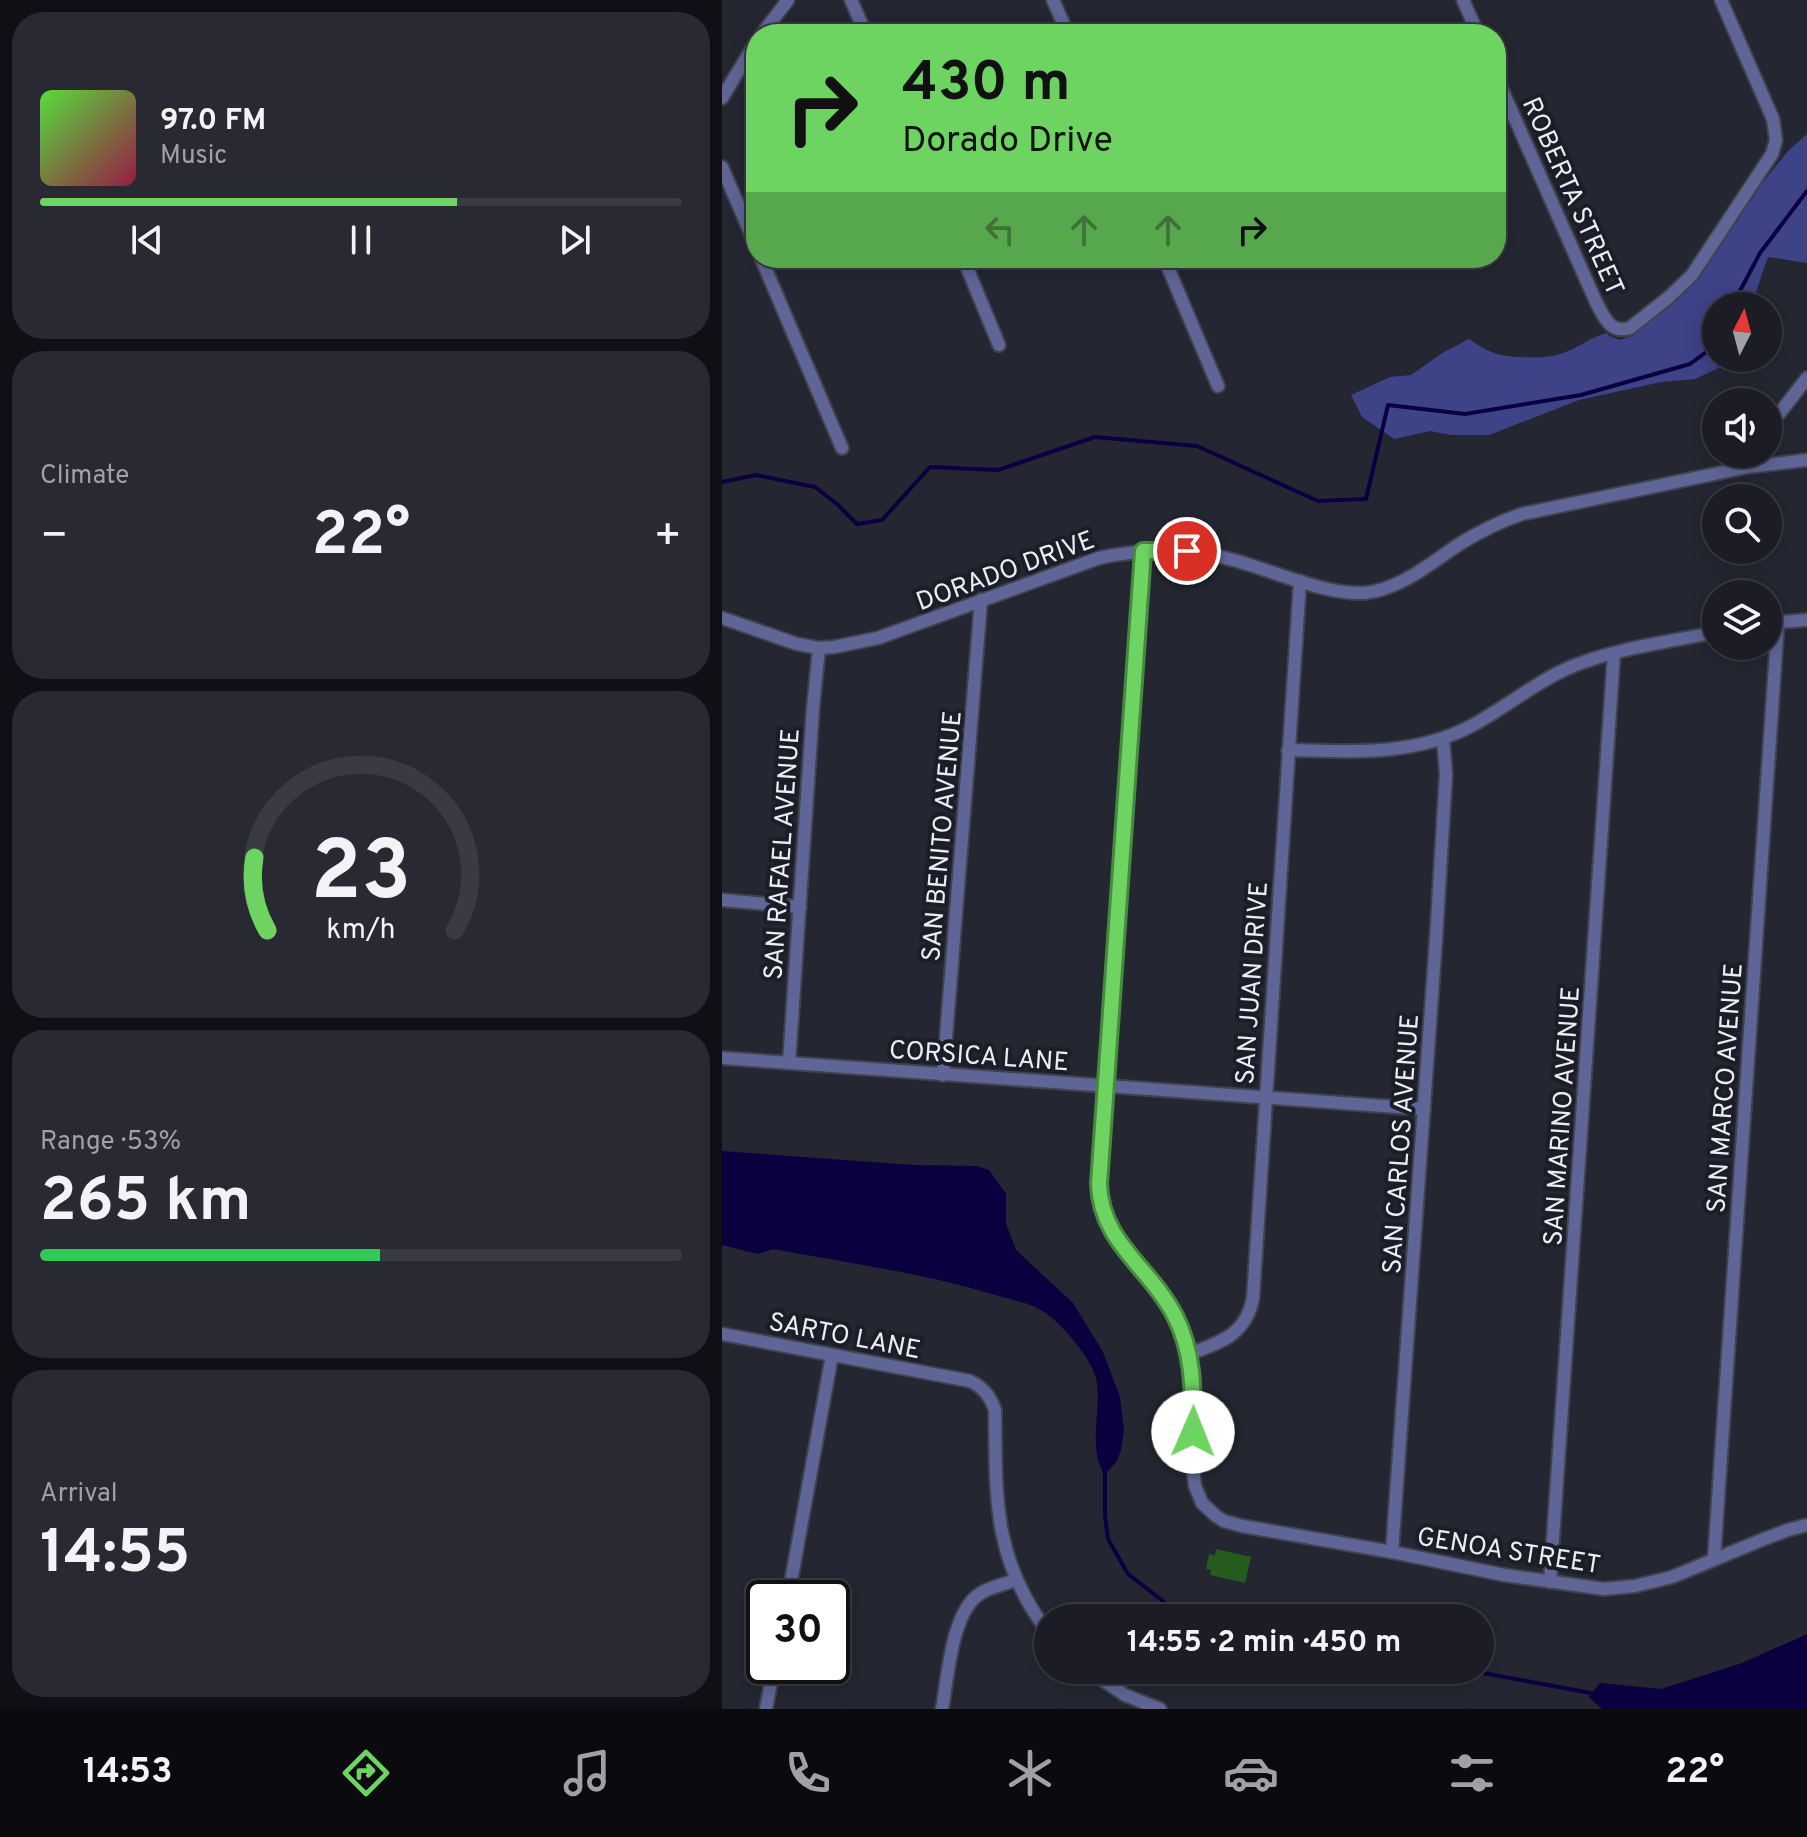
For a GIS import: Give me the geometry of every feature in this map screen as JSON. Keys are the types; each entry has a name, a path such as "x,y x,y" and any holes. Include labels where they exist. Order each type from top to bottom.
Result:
{"street":[{"path":"770,24 788,0"},
{"path":"851,0 862,24"},
{"path":"1053,0 1064,24"},
{"path":"1463,0 1474,24"},
{"name":"ROBERTA STREET","path":"1506,99 1596,302 1610,326 1622,330 1630,328 1692,275 1772,154 1776,133 1773,119 1721,0"},
{"path":"722,98 746,58"},
{"path":"722,167 746,223"},
{"path":"765,268 842,448"},
{"path":"967,268 999,345"},
{"path":"1168,268 1218,386"},
{"path":"1782,410 1807,378"},
{"name":"DORADO DRIVE","path":"1782,463 1807,460"},
{"name":"DORADO DRIVE","path":"722,618 784,640 819,648 834,647 878,638 1099,558 1143,551 1208,554 1300,581 1364,593 1417,572 1477,533 1522,514 1743,468"},
{"path":"1143,551 1099,1184 1104,1215 1117,1239 1169,1305 1189,1354"},
{"name":"SAN JUAN DRIVE","path":"1189,1354 1231,1335 1251,1309 1254,1292 1300,581"},
{"name":"SAN BENITO AVENUE","path":"943,1075 981,600"},
{"path":"1782,621 1807,620"},
{"path":"1288,750 1375,751 1443,739 1470,727 1554,675 1588,660 1702,635"},
{"name":"SAN RAFAEL AVENUE","path":"789,1063 819,648"},
{"name":"SAN MARINO AVENUE","path":"1550,1582 1614,653"},
{"name":"SAN MARCO AVENUE","path":"1714,1559 1771,660"},
{"name":"SAN CARLOS AVENUE","path":"1392,1552 1446,774 1443,739"},
{"path":"722,900 800,907"},
{"name":"CORSICA LANE","path":"722,1058 1424,1109"},
{"name":"SARTO LANE","path":"722,1334 960,1379 979,1386 991,1398 995,1410 998,1519 1016,1580"},
{"name":"GENOA STREET","path":"1189,1354 1193,1388 1192,1469 1195,1486 1202,1503 1216,1516 1242,1526 1604,1589 1635,1586 1672,1577 1807,1525"},
{"path":"791,1580 832,1355"},
{"path":"942,1709 952,1646 962,1616 979,1594 1016,1580 1034,1613"},
{"path":"766,1709 771,1684"},
{"path":"1109,1684 1125,1695 1160,1709"}],"shaded area":[{"path":"1807,134 1807,263 1768,257 1756,292 1702,292 1702,372 1710,372 1695,379 1661,382 1579,400 1489,435 1451,435 1430,431 1394,439 1362,417 1351,395 1390,377 1411,375 1469,339 1497,354 1538,357 1566,352 1607,333 1620,340 1634,335 1686,292 1788,151"},
{"path":"722,1151 913,1165 977,1166 989,1170 1006,1194 1006,1223 1016,1250 1073,1303 1103,1352 1120,1397 1124,1430 1117,1461 1107,1472 1103,1472 1098,1460 1098,1393 1093,1370 1073,1340 1041,1310 1015,1300 913,1274 773,1249 758,1254 722,1245"},
{"path":"1807,1634 1807,1709 1602,1709 1589,1697 1600,1683 1661,1689 1742,1663"}],"building":[{"path":"1216,1549 1251,1557 1245,1583 1210,1575 1211,1570 1206,1569 1209,1554 1215,1555"}],"waterway":[{"path":"1739,292 1760,253 1807,191"},
{"path":"722,482 756,475 815,487 857,524 882,520 930,467 998,470 1095,437 1197,446 1318,501 1366,499 1388,405 1465,414 1581,395 1690,364 1702,355"},
{"path":"1105,1468 1108,1539 1128,1574 1167,1604"},
{"path":"1494,1675 1596,1694"}],"route":[{"path":"1187,551 1143,551 1099,1184 1101,1205 1111,1231 1163,1295 1182,1331 1193,1373 1193,1432"}]}
